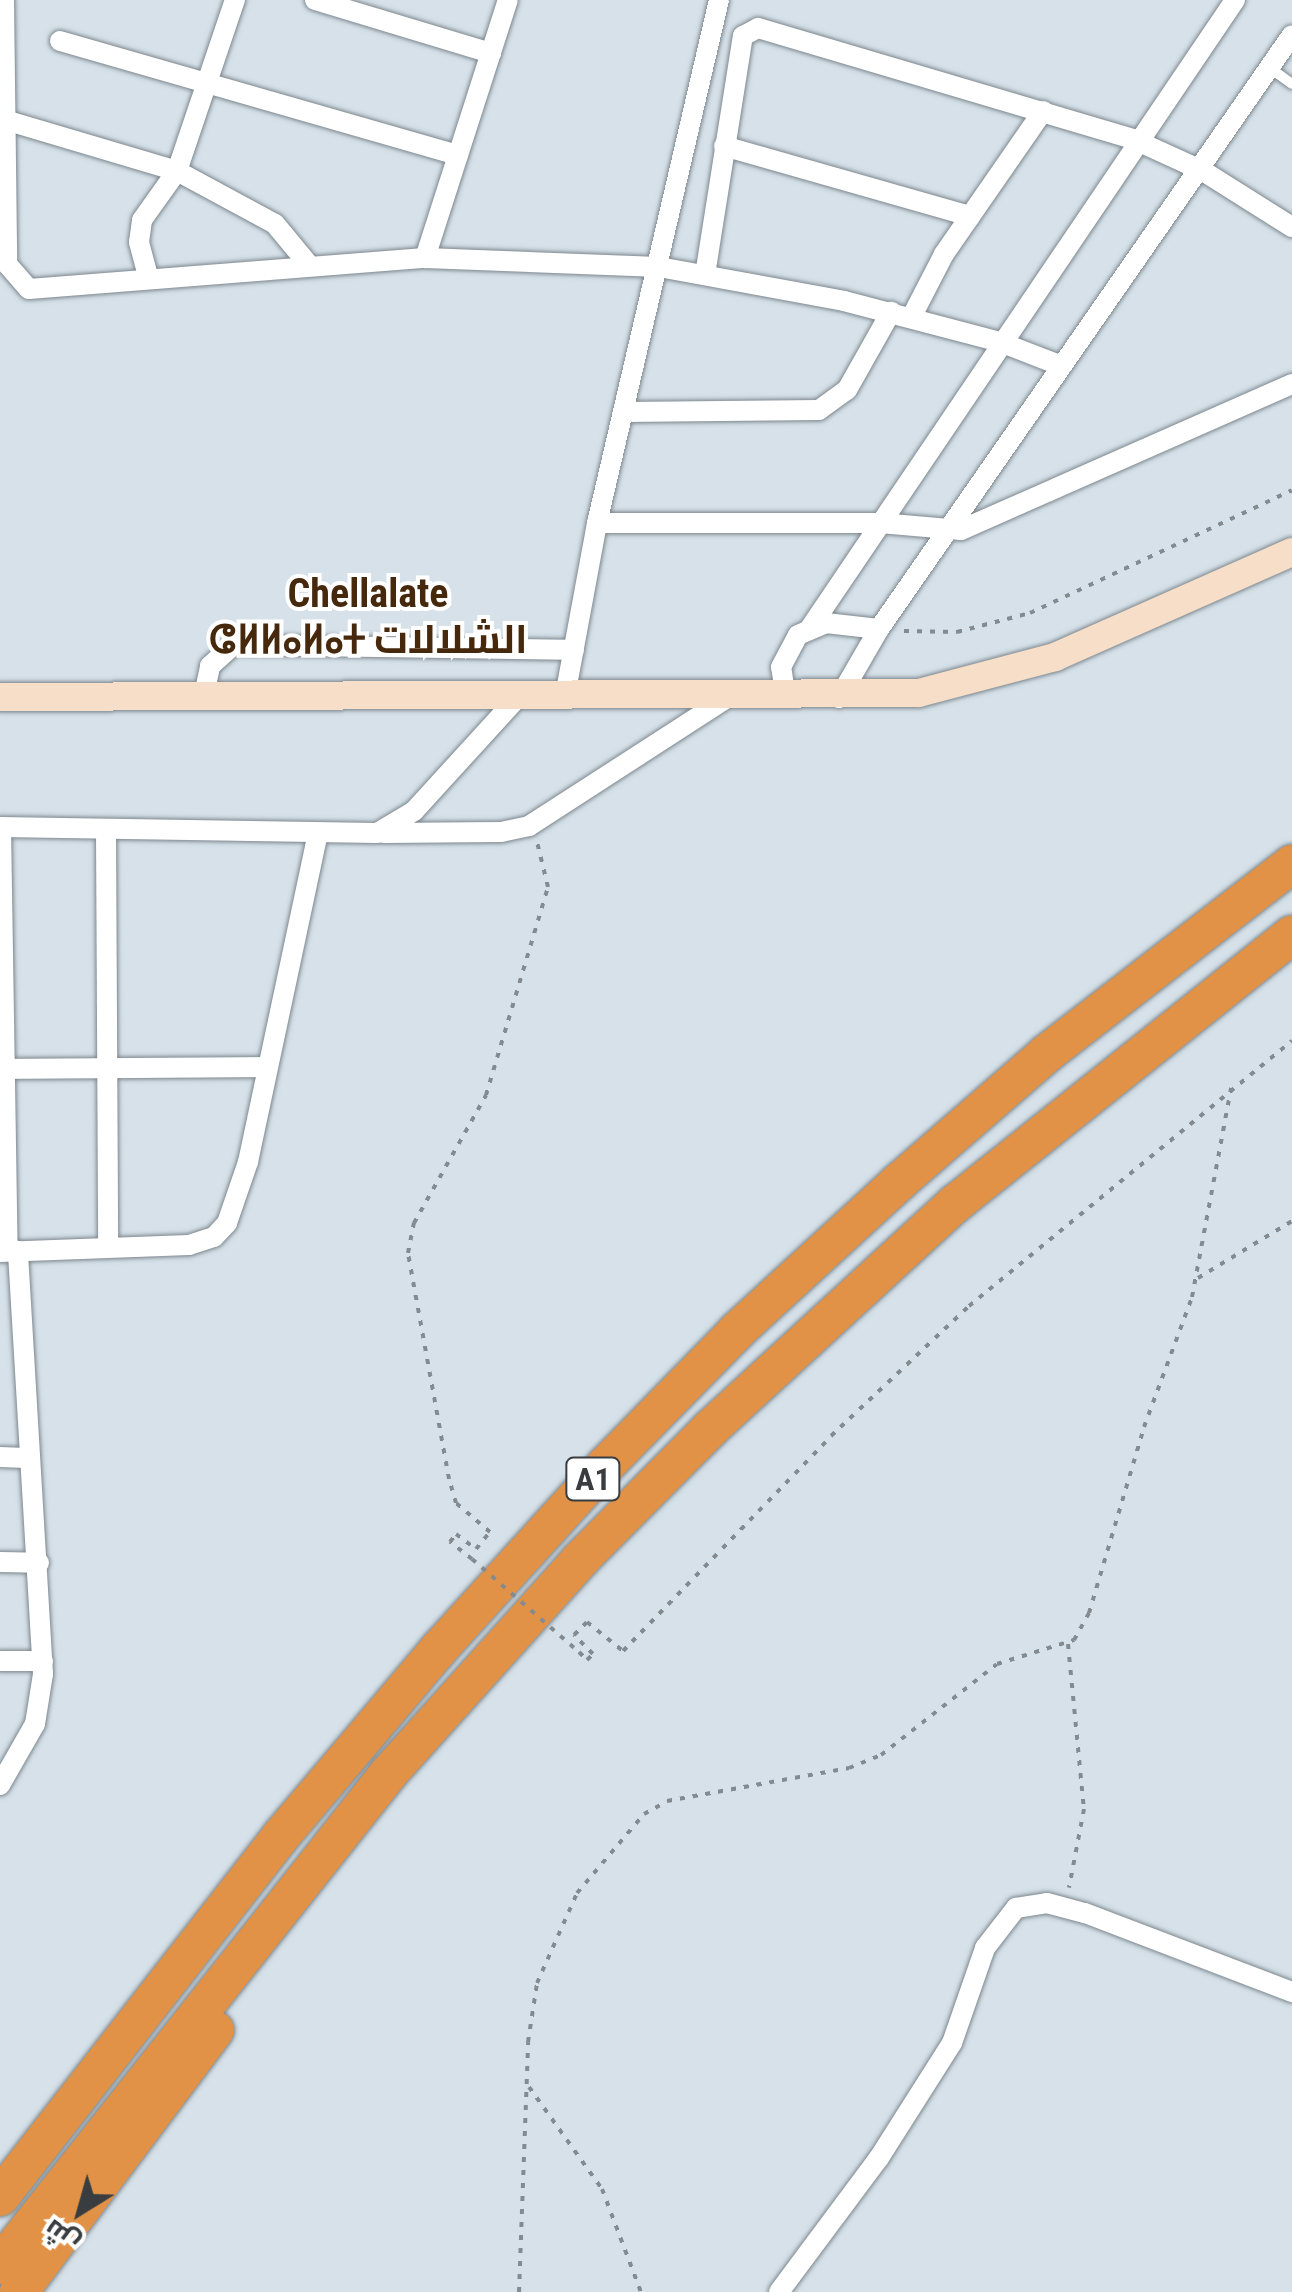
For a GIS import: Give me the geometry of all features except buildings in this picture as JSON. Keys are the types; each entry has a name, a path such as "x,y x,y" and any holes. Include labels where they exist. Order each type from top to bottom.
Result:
{"highway":[{"name":"A1","path":"0,2197 282,1836 439,1648 606,1465 737,1331 898,1182 1046,1054 1292,864"},
{"name":"A1","path":"0,2265 311,1871 483,1663 710,1430 1052,1120 1292,935"},
{"path":"19,2292 297,1920 311,1871"}],"street":[{"path":"4,0 12,277 36,289 148,276 425,258 659,267 901,315 1000,342 1062,366"},
{"path":"148,276 139,242 142,220 177,172 235,0"},
{"path":"314,0 491,53"},
{"path":"425,258 508,0"},
{"path":"565,696 597,524 719,0"},
{"path":"786,698 786,650 810,628 1135,140 1236,0"},
{"path":"705,275 743,36 758,28 1135,140 1204,171 1292,226"},
{"path":"838,698 879,628 1204,171 1292,35"},
{"path":"60,41 205,88 458,155"},
{"path":"624,412 819,410 846,390 1042,112"},
{"path":"5,120 177,172 275,224 308,265"},
{"path":"724,146 970,216"},
{"path":"597,524 880,523 975,527 1292,384"},
{"path":"0,697 204,694 838,698 919,693 993,678 1110,635 1292,552"},
{"path":"810,628 879,628"},
{"path":"204,694 210,666 233,644 574,650"},
{"path":"377,833 414,810 519,696"},
{"path":"1,1782 35,1724 43,1661 39,1562 9,1251 1,1069 0,827 317,836 501,832 529,826 727,698"},
{"path":"106,830 108,1248"},
{"path":"9,1251 189,1244 214,1237 227,1223 248,1162 317,836"},
{"path":"1,1069 266,1066"},
{"path":"0,1457 26,1458"},
{"path":"0,1562 39,1562"},
{"path":"0,1661 43,1661"},
{"path":"780,2292 880,2158 952,2043 977,1966 1006,1916 1026,1905 1064,1907 1292,1992"}],"lane":[{"path":"1270,67 1292,84"}],"path":[{"path":"879,628 957,632 1030,613 1292,490"},
{"path":"529,826 548,866 548,887 486,1095 414,1222 408,1253 456,1503 490,1532 476,1549 456,1534 450,1542 587,1660 593,1654 574,1636 587,1622 623,1651 831,1436 969,1306 1292,1041"},
{"path":"519,2292 537,1982 555,1931 577,1894 644,1814 687,1796 850,1768 881,1754 997,1664 1068,1644 1089,1614 1196,1279 1230,1088"},
{"path":"1196,1279 1292,1221"},
{"path":"1064,1907 1084,1809 1068,1644"},
{"path":"528,2086 602,2189 641,2292"}],"district":[{"name":"Chellalate ⵛⵍⵍⴰⵍⴰⵜ الشلالات","path":"368,617"}]}
